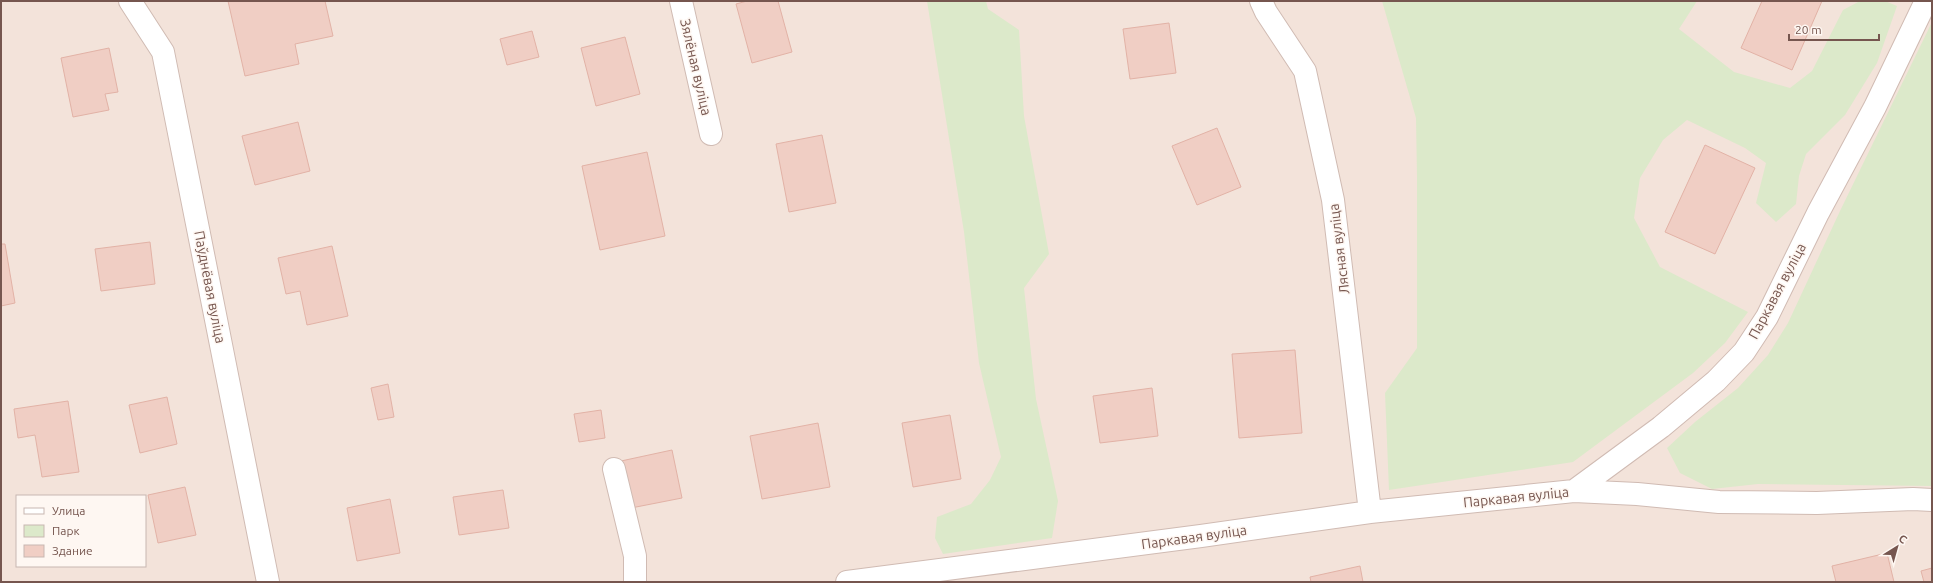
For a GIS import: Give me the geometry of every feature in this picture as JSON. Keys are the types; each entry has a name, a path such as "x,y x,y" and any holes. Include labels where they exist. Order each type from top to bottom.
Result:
{"street":[{"name":"Паўднёвая вуліца","path":"130,1 163,52 268,582"},
{"name":"Зялёная вуліца","path":"681,1 711,134"},
{"name":"Лясная вуліца","path":"1262,1 1266,12 1305,71 1333,200 1370,512"},
{"name":"Паркавая вуліца","path":"847,582 1194,537 1370,512 1574,491 1661,427 1716,381 1744,352 1767,317 1818,213 1875,107 1926,1"},
{"path":"614,469 635,556 635,582"},
{"path":"1574,491 1637,494 1719,502 1817,503 1913,498 1932,500"}],"shaded area":[{"path":"1,1 1932,1 1932,582 1,582"}],"green space":[{"path":"927,1 986,1 988,9 1019,30 1024,116 1049,254 1024,288 1036,399 1058,501 1052,538 943,554 935,538 937,517 971,504 990,480 1001,457 979,363 964,232"},
{"path":"1382,1 1697,1 1679,29 1734,72 1790,88 1812,71 1843,10 1860,1 1885,1 1897,6 1877,63 1845,115 1806,154 1799,176 1796,204 1776,222 1756,203 1766,163 1745,148 1687,120 1663,140 1640,178 1634,218 1660,267 1748,312 1725,343 1693,373 1573,462 1389,490 1385,393 1417,348 1417,177 1416,118"},
{"path":"1932,22 1932,486 1758,484 1712,489 1680,473 1667,448 1695,422 1738,388 1768,355 1788,323 1840,211"}],"building":[{"path":"228,1 325,1 333,36 295,44 299,64 245,76"},
{"path":"747,1 778,1 792,52 752,63 736,4"},
{"path":"1762,1 1822,1 1792,70 1741,48"},
{"path":"1169,23 1176,73 1130,79 1123,29"},
{"path":"532,31 539,57 507,65 500,39"},
{"path":"625,37 640,94 596,106 581,48"},
{"path":"109,48 118,92 105,94 109,110 73,117 61,58"},
{"path":"298,122 310,171 255,185 242,136"},
{"path":"1217,128 1241,187 1197,205 1172,146"},
{"path":"822,135 836,203 789,212 776,144"},
{"path":"1705,145 1755,168 1715,254 1665,232"},
{"path":"647,152 665,236 600,250 582,166"},
{"path":"150,242 155,284 101,291 95,249"},
{"path":"1,244 5,244 15,303 1,306"},
{"path":"332,246 348,316 307,325 300,291 286,294 278,258"},
{"path":"1295,350 1302,433 1239,438 1232,354"},
{"path":"388,384 394,417 378,420 371,388"},
{"path":"1152,388 1158,436 1100,443 1093,396"},
{"path":"167,397 177,444 140,453 129,405"},
{"path":"68,401 79,472 42,477 35,435 18,438 14,409"},
{"path":"601,410 605,438 579,442 574,414"},
{"path":"950,415 961,479 913,487 902,423"},
{"path":"818,423 830,487 762,499 750,436"},
{"path":"672,450 682,498 631,508 621,461"},
{"path":"185,487 196,535 158,543 148,495"},
{"path":"503,490 509,528 459,535 453,497"},
{"path":"390,499 400,553 357,561 347,508"},
{"path":"1887,553 1894,582 1836,582 1832,566"},
{"path":"1360,566 1363,582 1311,582 1310,577"},
{"path":"1932,568 1932,582 1924,582 1921,571"}]}
